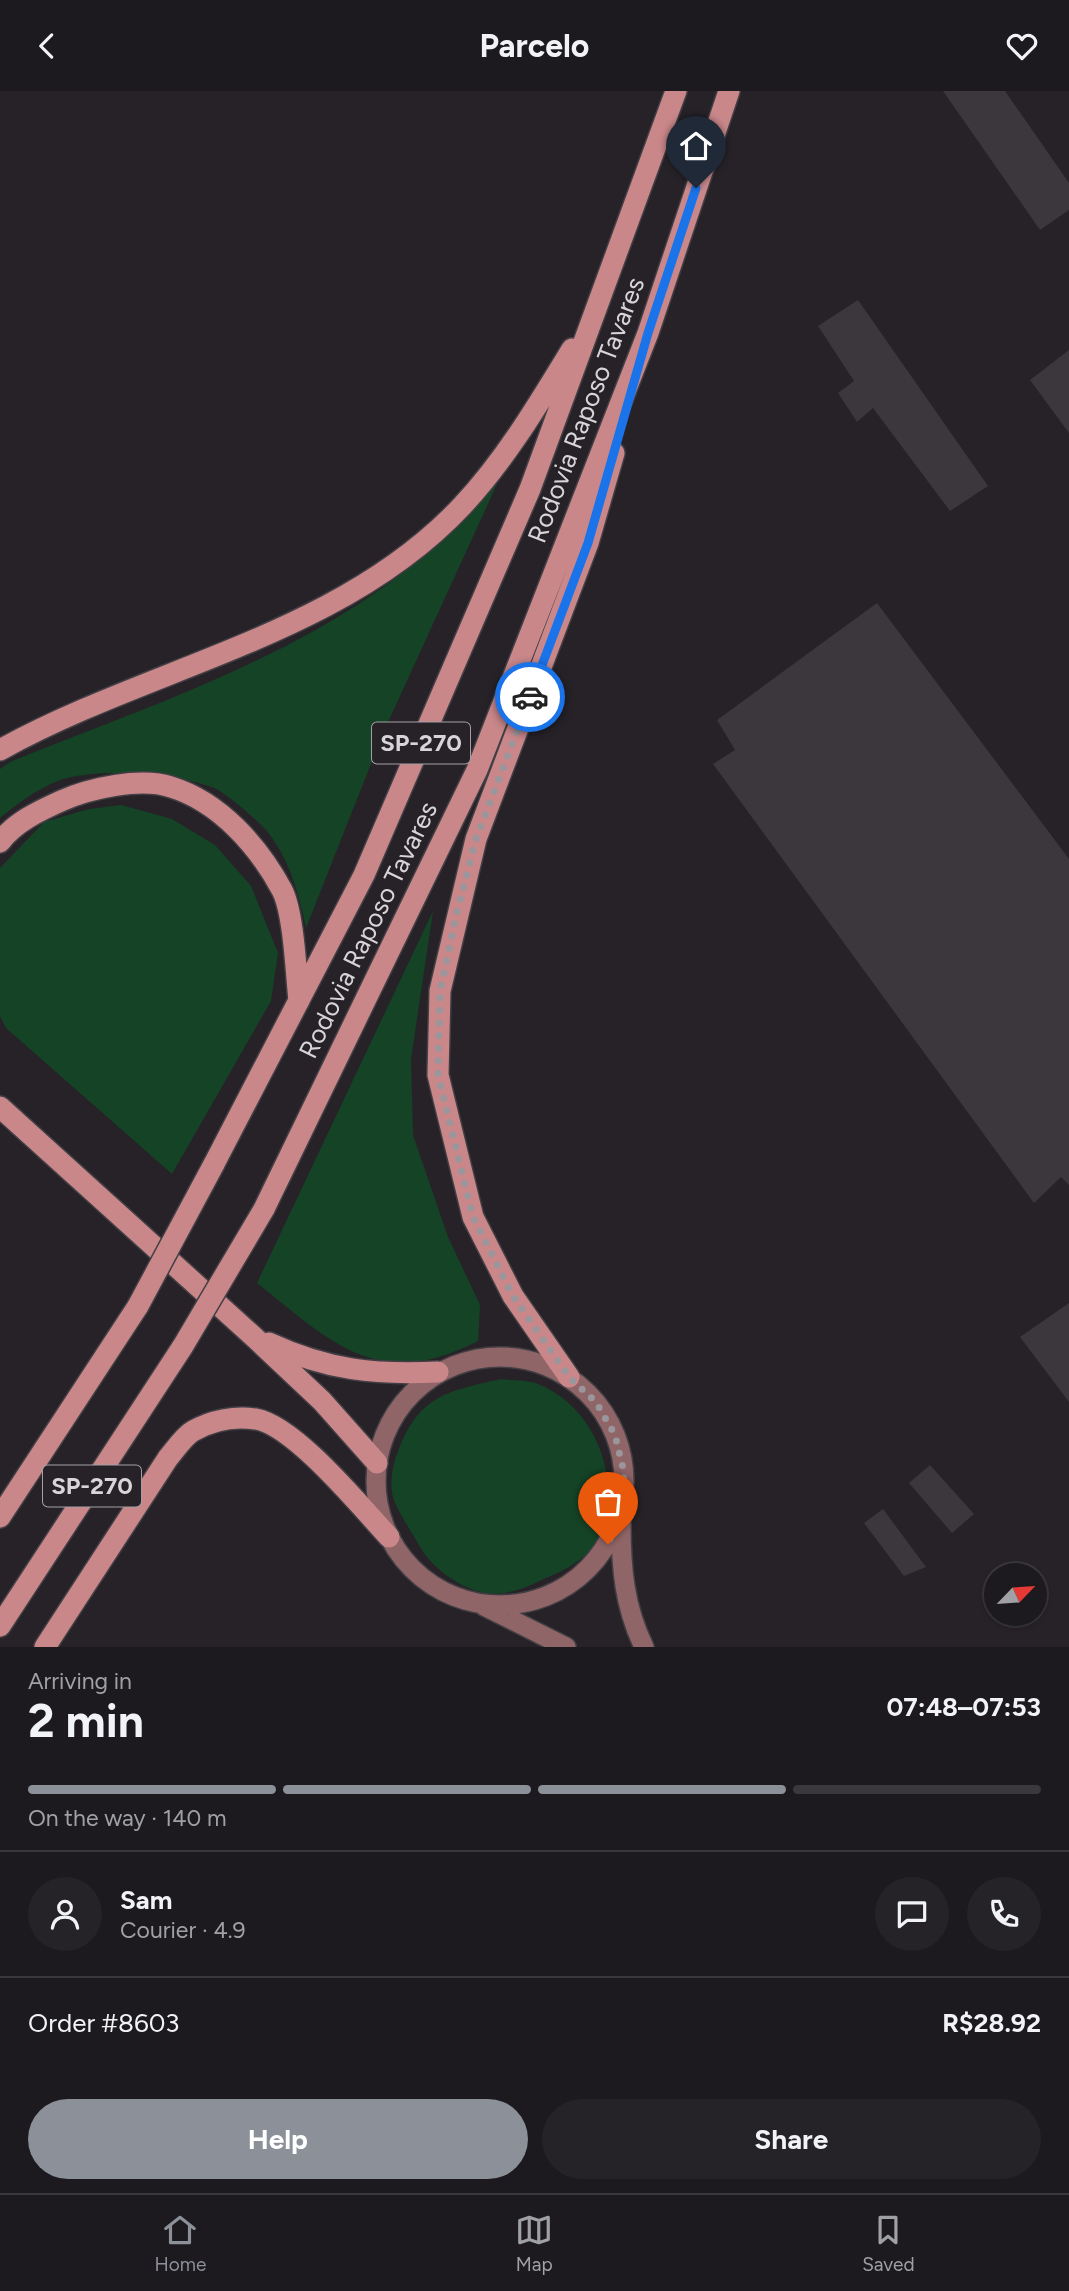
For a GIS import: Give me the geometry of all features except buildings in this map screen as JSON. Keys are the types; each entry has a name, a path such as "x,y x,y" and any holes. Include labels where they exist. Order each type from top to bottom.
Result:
{"highway":[{"name":"Rodovia Raposo Tavares","path":"0,1517 138,1306 364,875 524,502 676,91"},
{"name":"Rodovia Raposo Tavares","path":"0,1626 183,1346 264,1209 477,770 648,333 729,91"},
{"path":"0,750 53,721 307,617 394,565 462,506 488,474 522,430 597,308"},
{"path":"569,1377 513,1296 473,1217 438,1075 440,991 476,839 588,543 648,333"},
{"path":"0,842 36,812 78,794 120,785 170,786 212,809 251,841 284,893 299,1001"},
{"path":"0,1106 322,1401 377,1463"},
{"path":"254,1337 302,1358 351,1370 385,1374 438,1372"},
{"path":"45,1647 168,1458 191,1431 226,1418 259,1419 295,1441 340,1483 388,1537"}],"main road":[{"path":"566,1647 480,1604 443,1592 411,1569 388,1537 377,1501 377,1463 387,1427 409,1395 438,1372 469,1360 502,1356 534,1361 569,1377 596,1402 615,1435 624,1472 621,1570 631,1620 644,1647"},
{"path":"480,1604 519,1604 554,1594 575,1580 585,1573 608,1544 621,1510"}],"green space":[{"path":"503,471 384,731 306,928 292,877 274,841 248,813 212,787 178,778 135,773 73,776 42,788 0,818 0,769 10,762 213,681 342,614 402,574 456,526"},
{"path":"121,805 172,819 215,845 251,886 278,953 271,1001 172,1174 6,1028 0,1016 0,868 44,822 89,809"},
{"path":"433,911 411,1059 413,1135 448,1237 480,1305 478,1341 443,1356 412,1362 384,1361 358,1354 334,1342 257,1283"},
{"path":"501,1379 538,1384 558,1394 588,1426 605,1466 608,1509 603,1530 595,1545 576,1563 520,1589 496,1594 470,1589 458,1583 427,1557 399,1512 392,1495 391,1483 395,1459 405,1434 425,1408 449,1393"}],"way so far":[{"path":"530,697 476,839 456,916 440,991 438,1075 473,1217 513,1296 569,1377 596,1402 615,1435 624,1472 621,1510 608,1544"}],"route":[{"path":"530,697 588,543 648,333 696,188"}]}
